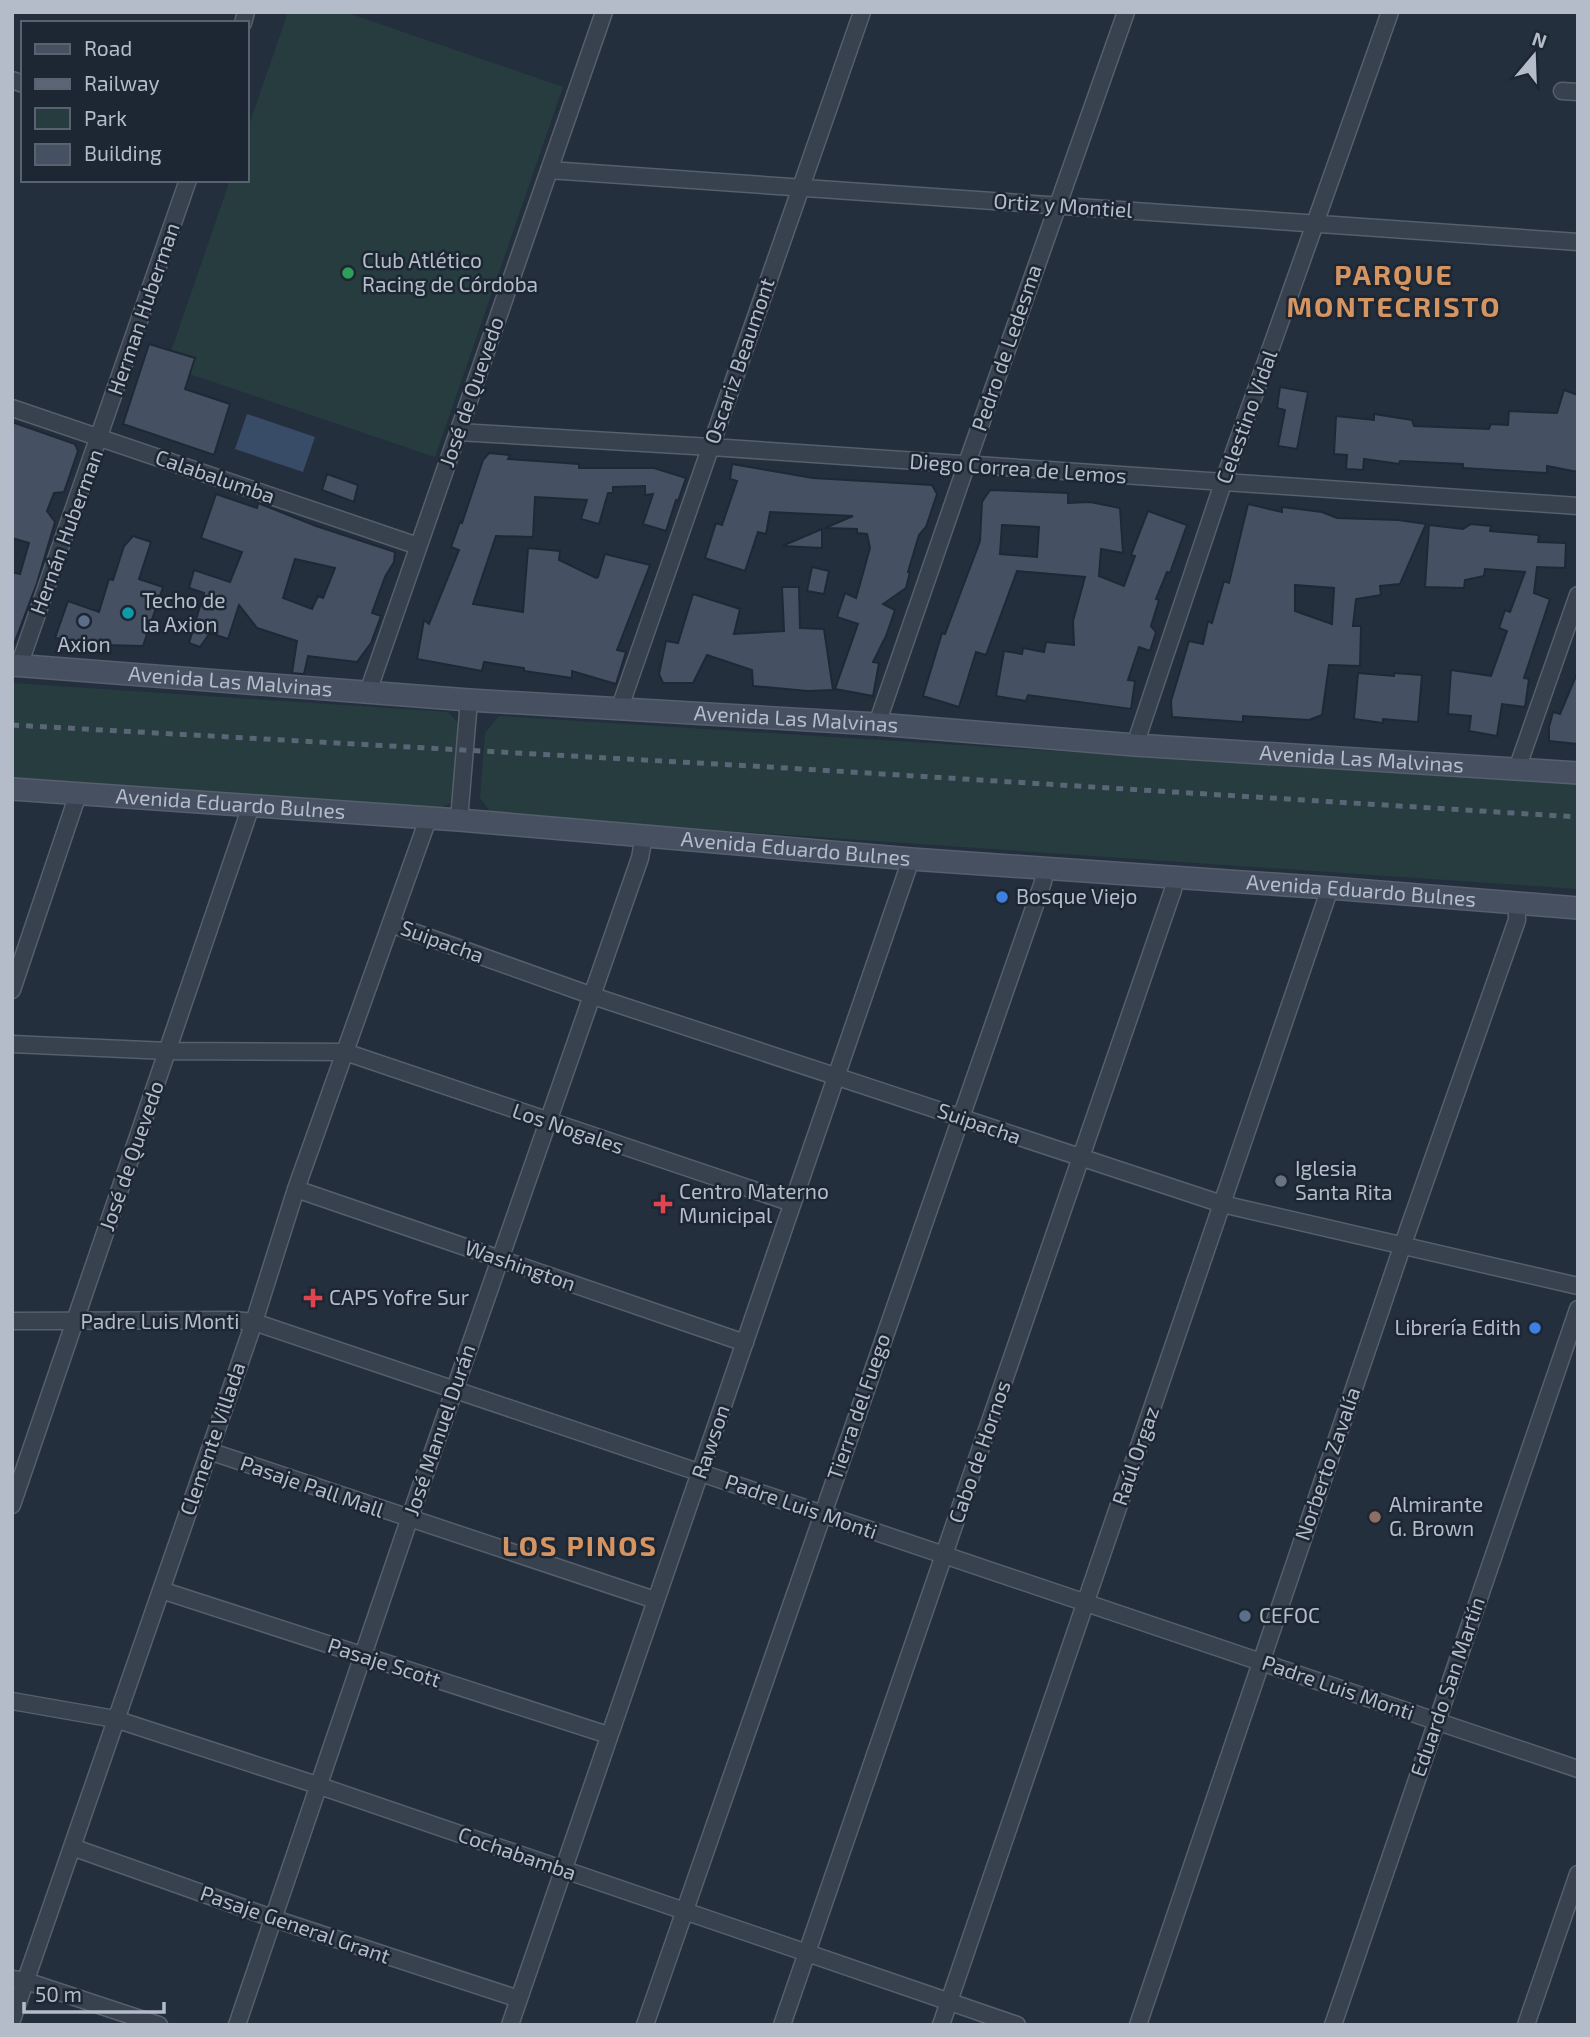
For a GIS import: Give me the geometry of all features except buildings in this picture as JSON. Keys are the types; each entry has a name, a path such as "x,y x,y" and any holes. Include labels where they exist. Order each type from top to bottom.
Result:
{"main road":[{"name":"Avenida Las Malvinas","path":"16,666 469,700 877,724 1578,773"},
{"name":"Avenida Eduardo Bulnes","path":"12,789 460,820 911,859 1578,908"}],"street":[{"name":"José de Quevedo","path":"368,692 604,12"},
{"name":"Oscariz Beaumont","path":"619,710 862,12"},
{"name":"Pedro de Ledesma","path":"877,724 1126,12"},
{"name":"Celestino Vidal","path":"1135,744 1223,483 1390,12"},
{"name":"Ortiz y Montiel","path":"549,170 1578,242"},
{"name":"Herman Huberman","path":"100,437 187,182"},
{"name":"Calabalumba","path":"12,408 418,546"},
{"name":"Diego Correa de Lemos","path":"458,432 1578,506"},
{"name":"Hernán Huberman","path":"16,666 100,437"},
{"path":"1517,769 1578,595"},
{"path":"460,820 469,700"},
{"path":"12,990 78,794"},
{"name":"José de Quevedo","path":"12,1505 251,806"},
{"name":"Clemente Villada","path":"12,2020 19,1980 72,1847 254,1322 296,1189 428,818"},
{"name":"José Manuel Durán","path":"237,2025 317,1785 593,996 640,858 644,836"},
{"name":"Rawson","path":"510,2025 911,859"},
{"name":"Tierra del Fuego","path":"645,2025 1043,882 1045,868"},
{"name":"Cabo de Hornos","path":"782,2025 945,1556 1175,878"},
{"name":"Raúl Orgaz","path":"941,2025 1331,888"},
{"name":"Norberto Zavalía","path":"1138,2025 1402,1247 1517,920 1517,904"},
{"name":"Suipacha","path":"391,924 593,996 1222,1204 1578,1286"},
{"path":"12,1044 168,1051 345,1052"},
{"name":"Los Nogales","path":"345,1052 792,1203"},
{"name":"Washington","path":"296,1189 745,1343"},
{"name":"Eduardo San Martín","path":"1333,2025 1578,1309"},
{"name":"Padre Luis Monti","path":"12,1321 254,1322 1578,1769"},
{"name":"Pasaje Pall Mall","path":"209,1451 655,1600"},
{"name":"Pasaje Scott","path":"161,1590 608,1735"},
{"name":"Cochabamba","path":"12,1701 116,1719 317,1785 1017,2025"},
{"name":"Pasaje General Grant","path":"72,1847 272,1918 519,1999"},
{"path":"1526,2025 1578,1874"},
{"path":"19,1980 159,2025"}],"green space":[{"name":"Club Atlético Racing de Córdoba","path":"288,12 345,12 563,87 435,457 166,366 229,182 248,182 248,128"},
{"path":"12,683 448,712 460,725 455,801 430,813 12,785"},
{"path":"499,716 1578,784 1578,889 493,815 480,798 485,733"}],"water":[{"path":"247,414 315,437 303,472 235,449"}],"railway":[{"path":"12,725 770,767 1578,817"}],"place":[{"name":"Club Atlético Racing de Córdoba","path":"348,273"},
{"name":"Techo de la Axion","path":"128,613"},
{"name":"Axion","path":"84,621"},
{"name":"Bosque Viejo","path":"1002,897"},
{"name":"Iglesia Santa Rita","path":"1281,1181"},
{"name":"Centro Materno Municipal","path":"663,1204"},
{"name":"CAPS Yofre Sur","path":"313,1298"},
{"name":"Librería Edith","path":"1535,1328"},
{"name":"Almirante G. Brown","path":"1375,1517"},
{"name":"CEFOC","path":"1245,1616"}],"district":[{"name":"PARQUE MONTECRISTO","path":"1394,291"},
{"name":"LOS PINOS","path":"580,1546"}]}
